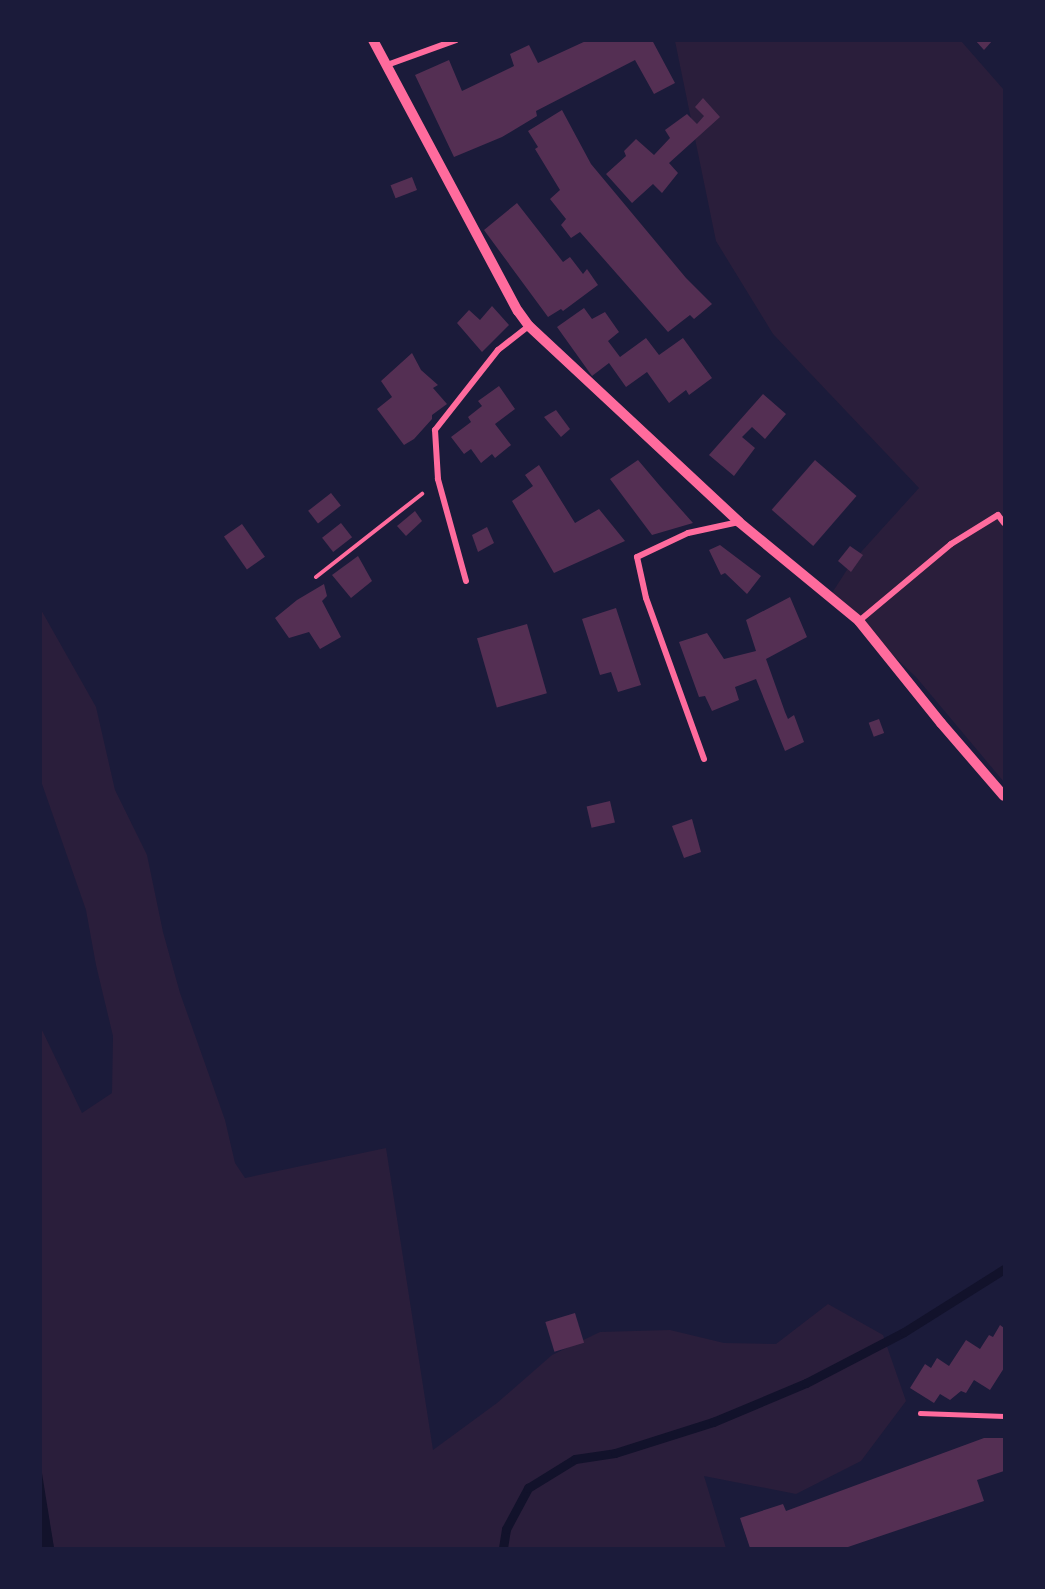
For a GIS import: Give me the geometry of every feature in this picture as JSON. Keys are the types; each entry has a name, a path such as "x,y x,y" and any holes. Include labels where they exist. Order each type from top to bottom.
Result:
{"street":[{"path":"373,40 518,311 529,326 739,522 860,621 941,723 1005,796"},
{"path":"387,65 456,40"},
{"path":"466,581 438,479 435,430 498,350 529,326"},
{"path":"860,621 951,544 999,515 1005,523"},
{"path":"704,759 646,598 637,557 688,533 739,522"}],"lane":[{"path":"920,1413 1005,1416"}],"path":[{"path":"316,577 416,499 438,479"}],"shaded area":[{"path":"675,41 961,41 1004,90 1004,782 916,677 830,596 852,562 919,488 773,334 716,241"},
{"path":"40,608 96,707 115,790 147,855 163,932 180,993 225,1120 235,1163 245,1178 386,1148 433,1450 497,1403 552,1355 600,1332 670,1330 724,1343 776,1344 828,1304 883,1335 906,1401 861,1461 796,1494 704,1476 726,1548 54,1548 40,1467 41,1028 82,1113 112,1093 113,1036 86,910 41,781"},
{"path":"41,1467 54,1548 41,1548"}],"building":[{"path":"588,40 652,40 675,83 654,94 635,60 536,111 537,116 502,137 454,157 415,75 449,60 462,91 514,66 510,54 529,45 538,63"},
{"path":"975,40 993,40 984,50"},
{"path":"703,98 720,117 669,163 678,173 662,193 653,184 632,203 606,174 626,156 624,151 636,139 654,155 670,138 665,130 687,114 697,124 704,116 695,107"},
{"path":"562,110 591,164 686,278 712,304 694,319 690,315 668,332 580,232 571,238 561,225 566,219 550,199 560,190 535,149 538,147 528,131"},
{"path":"412,177 417,190 396,198 391,185"},
{"path":"517,203 563,262 570,257 583,274 587,269 598,285 563,311 561,309 548,317 484,230"},
{"path":"492,306 509,325 482,352 457,323 469,310 480,320"},
{"path":"584,308 592,319 605,312 619,332 608,341 620,357 646,338 659,355 683,338 712,378 689,395 686,390 669,403 647,372 626,387 609,363 592,376 557,327"},
{"path":"412,353 421,370 438,385 433,388 447,404 432,415 432,419 414,439 404,445 377,409 392,397 381,381"},
{"path":"499,386 515,409 495,424 511,445 495,458 492,454 481,463 471,449 464,454 451,437 471,422 468,417 482,406 478,401"},
{"path":"763,394 786,414 765,439 752,427 742,437 755,448 734,476 709,455"},
{"path":"556,410 570,429 561,437 544,417"},
{"path":"638,460 693,523 652,535 610,479"},
{"path":"815,460 857,496 813,546 772,510"},
{"path":"539,465 575,523 599,509 625,541 554,573 512,501 533,486 525,475"},
{"path":"331,493 341,506 318,523 308,511"},
{"path":"415,511 422,521 406,536 397,526"},
{"path":"341,523 352,537 333,552 322,538"},
{"path":"242,524 265,557 247,569 224,537"},
{"path":"487,527 494,543 478,552 472,535"},
{"path":"720,545 761,576 747,594 725,573 721,575 709,550"},
{"path":"850,546 863,555 851,572 838,561"},
{"path":"358,556 372,581 351,598 332,575"},
{"path":"324,584 327,596 322,601 341,637 320,649 309,632 289,638 275,618 297,600"},
{"path":"790,597 807,637 766,659 788,719 794,715 804,742 785,751 756,679 735,687 739,700 712,711 705,696 699,697 679,642 707,633 724,659 756,651 746,620"},
{"path":"616,608 641,685 618,692 611,672 600,675 582,619"},
{"path":"527,624 547,693 497,708 477,638"},
{"path":"879,719 884,733 874,737 869,723"},
{"path":"610,801 615,822 592,828 587,806"},
{"path":"692,819 701,852 684,858 672,826"},
{"path":"575,1313 584,1343 554,1352 545,1322"},
{"path":"1000,1325 1004,1328 1004,1368 990,1390 974,1380 966,1393 961,1391 950,1400 940,1394 934,1403 910,1388 925,1364 931,1368 937,1358 949,1366 966,1340 980,1349 989,1335 993,1337"},
{"path":"984,1438 1004,1438 1004,1471 977,1480 984,1501 845,1548 750,1548 740,1518 783,1504 786,1511"}],"waterway":[{"path":"503,1548 506,1529 528,1488 575,1459 615,1453 713,1422 806,1383 904,1332 1004,1269"}]}
